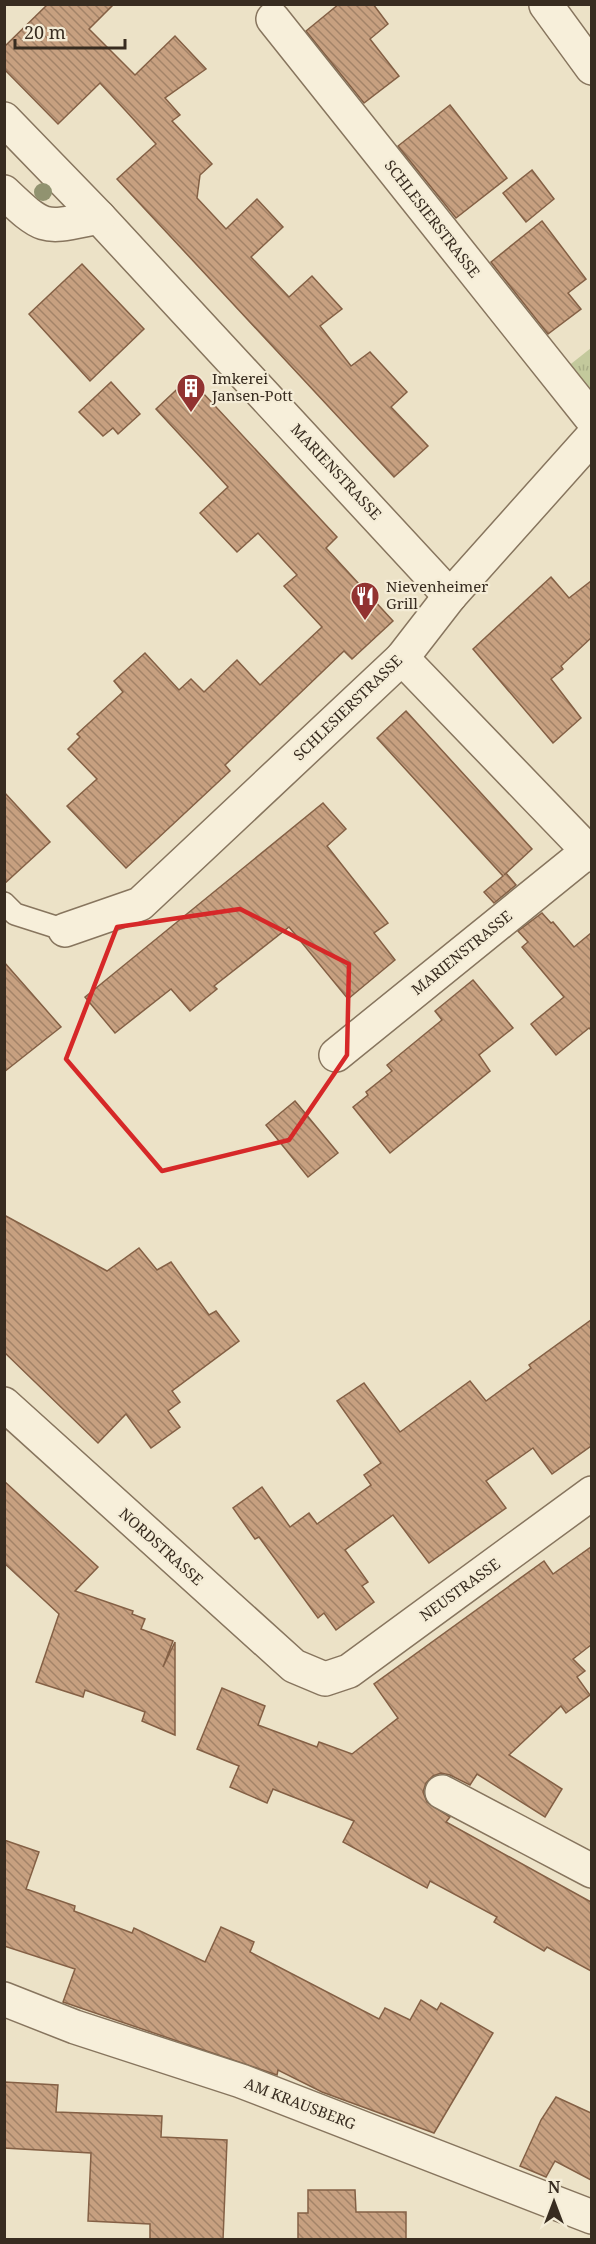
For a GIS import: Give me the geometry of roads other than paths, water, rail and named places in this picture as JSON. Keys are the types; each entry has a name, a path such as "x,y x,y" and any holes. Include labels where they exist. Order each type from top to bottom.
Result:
{"street":[{"path":"546,5 591,68"},
{"name":"SCHLESIERSTRASSE","path":"273,19 591,419"},
{"name":"MARIENSTRASSE","path":"4,119 99,217 450,596"},
{"path":"4,185 37,154"},
{"path":"4,192 35,222 54,226 99,217"},
{"name":"SCHLESIERSTRASSE","path":"65,930 140,904 402,658 450,596 591,436"},
{"name":"MARIENSTRASSE","path":"336,1055 590,853 402,658"},
{"name":"NORDSTRASSE","path":"4,1404 294,1666 325,1679"},
{"name":"NEUSTRASSE","path":"325,1679 349,1671 591,1493"},
{"path":"442,1792 591,1871"},
{"name":"AM KRAUSBERG","path":"4,2000 75,2027 241,2081 591,2217"}],"lane":[{"path":"4,903 15,914 65,930"}],"place":[{"name":"Imkerei Jansen-Pott","path":"191,414"},
{"name":"Nievenheimer Grill","path":"365,622"}]}
